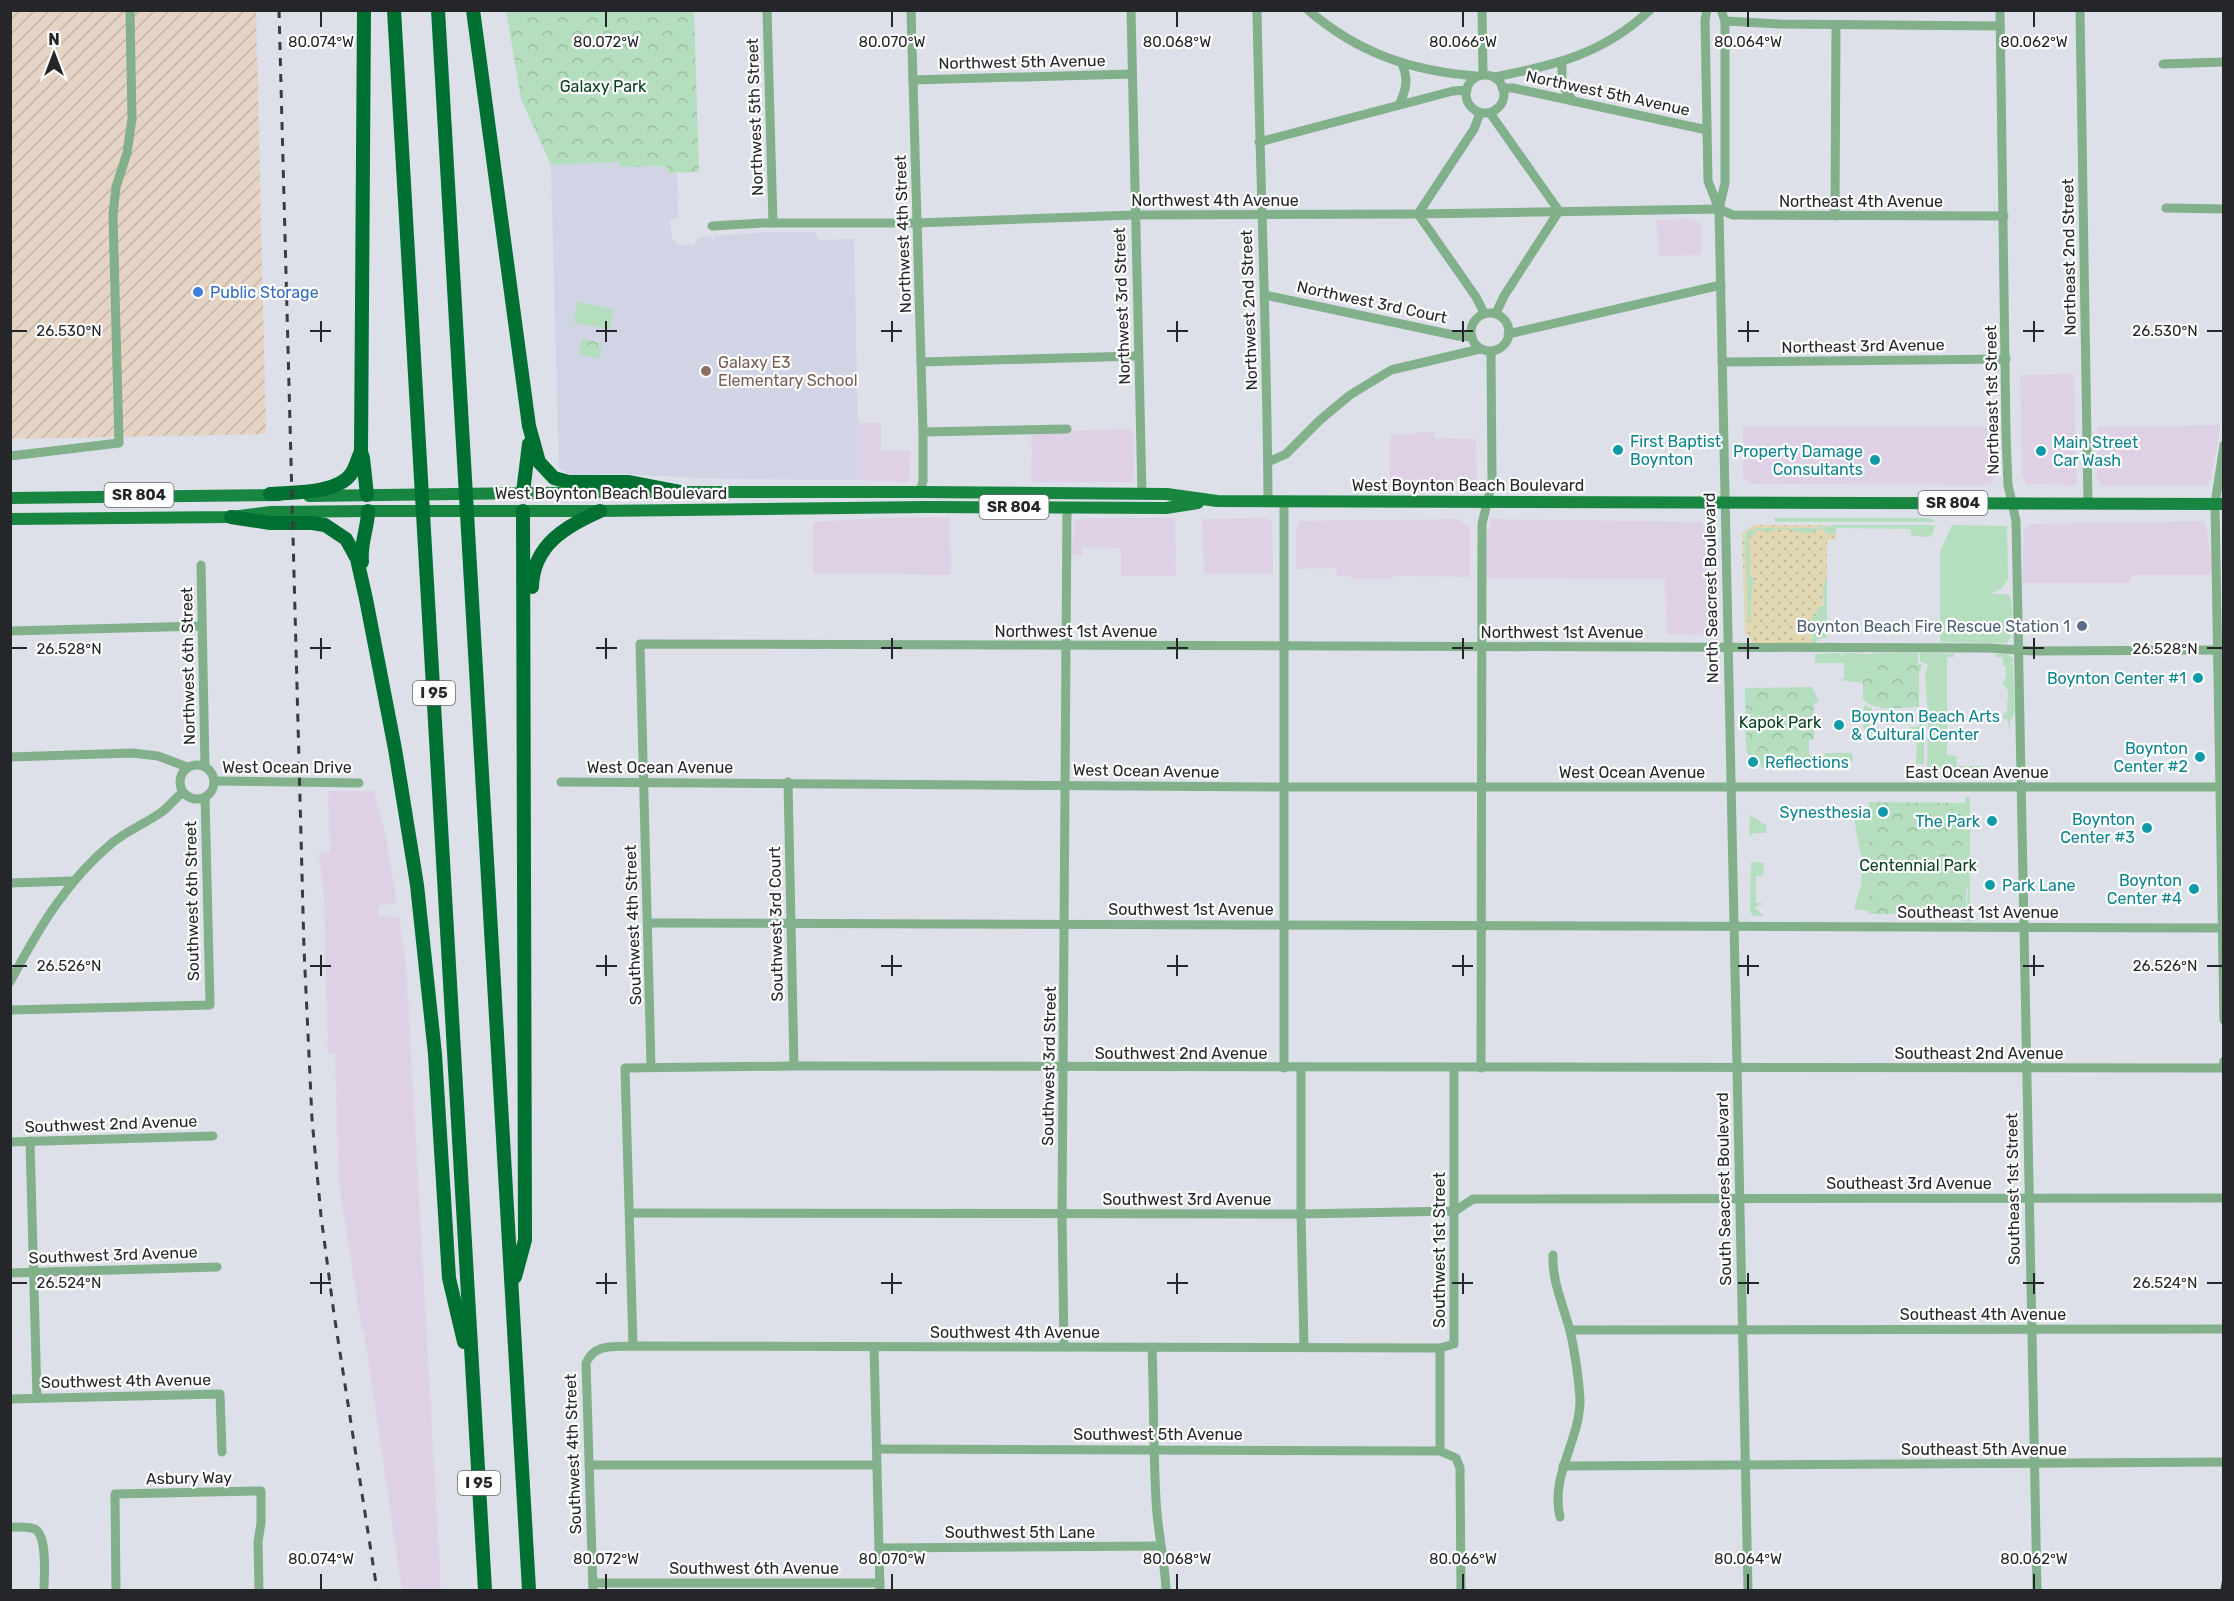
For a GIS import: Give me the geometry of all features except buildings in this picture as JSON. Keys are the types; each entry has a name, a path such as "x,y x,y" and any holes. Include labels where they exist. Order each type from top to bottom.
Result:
{"highway":[{"path":"364,10 361,452 367,495"},
{"name":"I 95","path":"394,10 485,1590"},
{"name":"I 95","path":"438,10 529,1590"},
{"path":"473,10 529,426 529,453 523,492"},
{"path":"529,426 539,462 554,478 569,482 629,482 681,492"},
{"path":"270,494 309,493 332,488 351,474 361,452"},
{"path":"366,599 361,546 368,511"},
{"path":"512,1288 525,1240 524,511"},
{"path":"525,643 532,598 532,576 540,555 564,528 600,511"},
{"path":"231,517 270,523 311,517 341,534 351,545 357,559 403,794 417,885 438,1087 449,1278 473,1377"}],"main road":[{"name":"West Boynton Beach Boulevard","path":"309,493 367,495 523,492 1167,494 1211,501"},
{"path":"523,492 524,511"},
{"path":"816,509 852,500 906,499 920,492"},
{"name":"SR 804","path":"10,498 270,494"},
{"path":"367,495 368,511"},
{"name":"West Boynton Beach Boulevard","path":"311,517 401,510 1166,508 1211,501 1724,503"},
{"name":"SR 804","path":"1724,503 2219,504"},
{"name":"SR 804","path":"10,519 231,517"}],"street":[{"path":"10,456 119,443 113,215 116,187 131,136 130,10"},
{"name":"Northwest 5th Street","path":"768,10 773,223"},
{"name":"Northwest 4th Street","path":"911,10 923,432 923,481 920,492"},
{"name":"Northwest 3rd Street","path":"1131,10 1142,494"},
{"name":"Northwest 2nd Street","path":"1257,10 1268,501"},
{"path":"1308,10 1351,42 1402,64 1430,72 1495,77 1562,63 1586,53 1620,34 1650,10"},
{"path":"1479,75 1482,10"},
{"name":"North Seacrest Boulevard","path":"1707,10 1705,20 1708,181 1719,209"},
{"name":"North Seacrest Boulevard","path":"1721,10 1725,21 1725,183 1719,209 1730,787"},
{"name":"Northeast 1st Street","path":"2000,10 2008,475 2016,521 2021,787"},
{"name":"Northeast 2nd Street","path":"2080,10 2088,504"},
{"path":"1725,21 1836,25 2000,26"},
{"path":"1835,216 1836,25"},
{"path":"2163,64 2223,62"},
{"path":"1562,63 1562,85 1573,101"},
{"path":"1399,105 1407,84 1402,64"},
{"name":"Northwest 5th Avenue","path":"913,80 1132,74"},
{"path":"1479,75 1471,80 1467,90 1468,102 1475,111 1480,112 1490,113 1500,104 1503,96 1502,88 1495,77"},
{"name":"Northwest 5th Avenue","path":"1502,88 1513,88 1707,130"},
{"path":"1259,142 1453,91 1467,90"},
{"path":"1480,112 1474,129 1418,214 1484,313"},
{"path":"1490,113 1559,211 1504,296 1496,313"},
{"path":"2166,208 2223,209"},
{"name":"Northwest 4th Avenue","path":"712,226 1134,215 1418,214 1719,209"},
{"name":"Northeast 4th Avenue","path":"1719,209 1733,215 2004,216"},
{"path":"1508,334 1721,285"},
{"name":"Northwest 3rd Court","path":"1265,295 1458,336 1472,337"},
{"path":"1268,462 1286,454 1320,420 1350,395 1391,370 1480,349 1491,352 1502,347 1508,334 1505,321 1496,313 1484,313 1474,321 1472,337 1480,349"},
{"path":"1481,1068 1482,524 1492,482 1491,352"},
{"path":"921,362 1138,356"},
{"name":"Northeast 3rd Avenue","path":"1722,362 2006,359"},
{"path":"923,432 1067,429"},
{"path":"2223,445 2217,580 2222,787 2223,1020"},
{"path":"1284,501 1284,1068"},
{"path":"1066,785 1067,507"},
{"name":"Northwest 6th Street","path":"201,565 205,767"},
{"path":"10,631 202,626"},
{"name":"Northwest 1st Avenue","path":"645,783 640,644 1989,648 2110,652 2217,650"},
{"path":"10,756 132,753 158,756 187,767"},
{"path":"196,764 205,767 213,776 214,781 205,797 195,799 183,792 179,781 180,776 187,767 196,764"},
{"name":"West Ocean Drive","path":"214,781 359,783"},
{"name":"West Ocean Avenue","path":"561,782 1284,787 1730,787"},
{"name":"Southwest 3rd Court","path":"788,782 794,1066"},
{"name":"Southwest 4th Street","path":"645,783 651,1066"},
{"name":"Southwest 3rd Street","path":"1064,1347 1062,1214 1066,785"},
{"name":"East Ocean Avenue","path":"1730,787 2222,787"},
{"name":"South Seacrest Boulevard","path":"1730,787 1748,1590"},
{"name":"Southeast 1st Street","path":"2021,787 2037,1590"},
{"path":"10,982 44,921 72,881 115,840 162,812 183,792"},
{"name":"Southwest 6th Street","path":"10,1010 210,1005 205,797"},
{"path":"10,883 72,881"},
{"name":"Southwest 1st Avenue","path":"648,923 1065,923 1733,928"},
{"name":"Southeast 1st Avenue","path":"1733,928 2223,928"},
{"name":"Southeast 2nd Avenue","path":"1736,1069 2223,1065"},
{"name":"Southwest 2nd Avenue","path":"630,1213 625,1068 794,1066 1736,1069"},
{"path":"1301,1068 1304,1347"},
{"name":"Southwest 1st Street","path":"1440,1451 1440,1348 1454,1344 1454,1068"},
{"name":"Southwest 2nd Avenue","path":"10,1142 213,1136"},
{"path":"30,1141 36,1398"},
{"name":"Southwest 3rd Avenue","path":"630,1213 1301,1215 1455,1211 1473,1199 1739,1198"},
{"name":"Southeast 3rd Avenue","path":"1739,1198 2223,1198"},
{"path":"630,1213 633,1346"},
{"path":"1553,1255 1554,1281 1570,1330 1580,1400 1578,1416 1557,1491 1560,1517"},
{"name":"Southwest 3rd Avenue","path":"10,1273 217,1267"},
{"path":"1570,1330 1743,1329"},
{"name":"Southeast 4th Avenue","path":"1743,1329 2223,1329"},
{"name":"Southwest 4th Avenue","path":"590,1353 602,1348 633,1346 1440,1348"},
{"path":"874,1347 880,1587"},
{"path":"1152,1347 1156,1501 1160,1546 1165,1560 1166,1590"},
{"name":"Southwest 4th Street","path":"590,1353 586,1363 593,1587"},
{"name":"Southwest 4th Avenue","path":"10,1399 220,1394 222,1452"},
{"name":"Southwest 5th Avenue","path":"877,1449 1440,1451"},
{"path":"1440,1451 1456,1458 1460,1468 1461,1590"},
{"name":"Southeast 5th Avenue","path":"1745,1465 2223,1462"},
{"path":"589,1465 877,1465"},
{"path":"1563,1466 1745,1465"},
{"name":"Asbury Way","path":"116,1590 115,1494 261,1491 261,1523 258,1542 259,1590"},
{"path":"10,1527 37,1530 43,1544 44,1590"},
{"name":"Southwest 5th Lane","path":"879,1548 1160,1546"},
{"name":"Southwest 6th Avenue","path":"593,1587 880,1587"}],"shaded area":[{"path":"10,11 256,11 266,434 11,439"},
{"name":"Galaxy E3 Elementary School","path":"620,162 620,167 668,166 668,173 677,173 678,218 670,220 672,239 680,245 694,245 698,237 711,236 711,239 714,239 715,236 767,232 814,232 819,240 854,239 859,480 719,479 624,474 571,475 559,468 551,165"},
{"path":"1693,219 1701,225 1701,255 1658,256 1657,220"},
{"path":"2074,374 2077,482 2074,485 2027,484 2022,476 2020,375"},
{"path":"858,423 881,423 881,451 911,451 907,482 859,480"},
{"path":"2221,425 2211,478 2206,486 2101,486 2097,476 2097,427"},
{"path":"1743,426 1995,427 1996,476 1990,485 1750,484 1743,476"},
{"path":"1133,429 1134,474 1131,482 1031,482 1032,432"},
{"path":"1418,432 1434,432 1435,438 1476,439 1477,484 1390,484 1390,434 1418,434"},
{"path":"950,517 951,575 813,573 813,522"},
{"path":"1085,518 1175,518 1176,576 1121,576 1121,548 1083,547 1082,555 1071,555 1075,521"},
{"path":"1266,518 1272,522 1273,574 1204,574 1202,519"},
{"path":"1458,519 1470,527 1470,577 1394,576 1393,579 1352,579 1351,576 1337,576 1336,568 1296,569 1296,530 1299,521"},
{"path":"1491,519 1701,522 1707,531 1709,627 1707,635 1667,634 1665,579 1485,578 1486,539"},
{"path":"2203,521 2206,526 2213,569 2209,575 2133,575 2128,583 2022,583 2024,529 2029,524"},
{"path":"328,791 374,791 386,837 397,904 378,905 378,916 399,917 406,964 441,1590 402,1590 364,1332 362,1331 339,1184 335,1053 328,1053 324,899 319,852 330,851"}],"green space":[{"name":"Galaxy Park","path":"506,11 694,11 699,172 668,173 667,166 620,167 619,162 551,165 521,99"},
{"path":"577,302 614,309 610,329 574,323"},
{"path":"582,339 602,343 599,359 579,355"},
{"path":"1774,518 1931,518 1935,522 1775,522"},
{"path":"1834,525 1935,525 1933,534 1928,537 1912,536 1910,529 1836,528 1836,533 1831,535 1820,529 1811,534 1795,532 1792,529 1774,529 1770,534 1758,532 1754,535 1752,576 1755,584 1752,585 1747,628 1744,548 1746,532 1754,528 1775,526 1813,528"},
{"path":"1952,525 2007,526 2008,579 2002,588 1991,594 2006,594 2011,598 2012,629 2006,643 1940,642 1940,552"},
{"path":"1827,577 1827,638 1818,639 1816,643 1812,643 1812,616 1819,606 1824,606 1823,587"},
{"path":"1840,653 1842,657 1844,653 1871,654 1872,658 1872,654 1877,653 1918,653 1918,662 1863,662 1863,683 1840,680 1844,678 1844,663 1815,663 1815,654"},
{"path":"1920,653 1929,653 1930,658 1930,653 1955,654 1954,657 1947,657 1947,716 1928,716 1925,676 1928,666 1920,662"},
{"path":"1996,654 2007,654 2013,658 2008,665 2013,663 2015,712 2010,721 2010,730 2007,719 2003,719 2004,713 2008,712 2008,693 2002,684 2006,677 2006,666 2003,666 2003,657 1996,657"},
{"path":"1863,662 1918,662 1922,664 1919,674 1919,707 1882,708 1863,699"},
{"name":"Kapok Park","path":"1812,687 1819,702 1814,703 1814,740 1809,740 1809,755 1819,755 1819,768 1762,768 1758,757 1748,755 1746,748 1745,688"},
{"path":"1864,705 1874,712 1873,737 1868,737 1868,729 1863,728"},
{"path":"1919,719 1924,719 1924,764 1916,764 1917,742 1905,742 1907,736 1910,736 1910,727 1919,727"},
{"path":"1928,719 1947,719 1947,755 1956,756 1957,766 1981,766 1984,769 1927,769"},
{"path":"1825,753 1852,753 1853,761 1839,764 1824,760"},
{"path":"1965,797 1970,797 1970,912 1977,919 1973,921 1962,921 1962,918 1966,916 1968,888 1965,887"},
{"name":"Centennial Park","path":"1869,802 1966,803 1966,914 1868,914"},
{"path":"1861,813 1869,813 1870,858 1862,858 1855,827 1854,820 1860,820"},
{"path":"1750,815 1767,826 1766,833 1755,833 1749,836"},
{"path":"1751,862 1764,863 1763,875 1756,876 1756,903 1762,903 1764,906 1759,904 1755,908 1764,916 1754,916 1750,912"},
{"path":"1862,872 1870,872 1869,911 1854,909"}],"sand":[{"path":"1754,525 1834,525 1809,528 1756,528 1748,530 1745,535 1748,626 1752,585 1755,584 1750,576 1749,536 1754,535 1756,530 1770,531 1770,534 1774,529 1814,533 1813,531 1825,528 1824,532 1831,535 1836,533 1836,540 1827,540 1827,577 1823,587 1823,603 1825,604 1819,606 1815,616 1812,617 1812,643 1751,643 1751,638 1745,634 1742,533"}],"railway":[{"path":"279,10 304,949 312,1119 321,1216 334,1314 377,1590"},
{"path":"2222,1590 2224,1577"}],"place":[{"name":"Public Storage","path":"198,292"},
{"name":"Galaxy E3 Elementary School","path":"706,371"},
{"name":"First Baptist Boynton","path":"1618,450"},
{"name":"Main Street Car Wash","path":"2041,451"},
{"name":"Property Damage Consultants","path":"1875,460"},
{"name":"Boynton Beach Fire Rescue Station 1","path":"2082,626"},
{"name":"Boynton Center #1","path":"2198,678"},
{"name":"Boynton Beach Arts & Cultural Center","path":"1839,725"},
{"name":"Boynton Center #2","path":"2200,757"},
{"name":"Reflections","path":"1753,762"},
{"name":"Synesthesia","path":"1883,812"},
{"name":"The Park","path":"1992,821"},
{"name":"Boynton Center #3","path":"2147,828"},
{"name":"Park Lane","path":"1990,885"},
{"name":"Boynton Center #4","path":"2194,889"}]}
